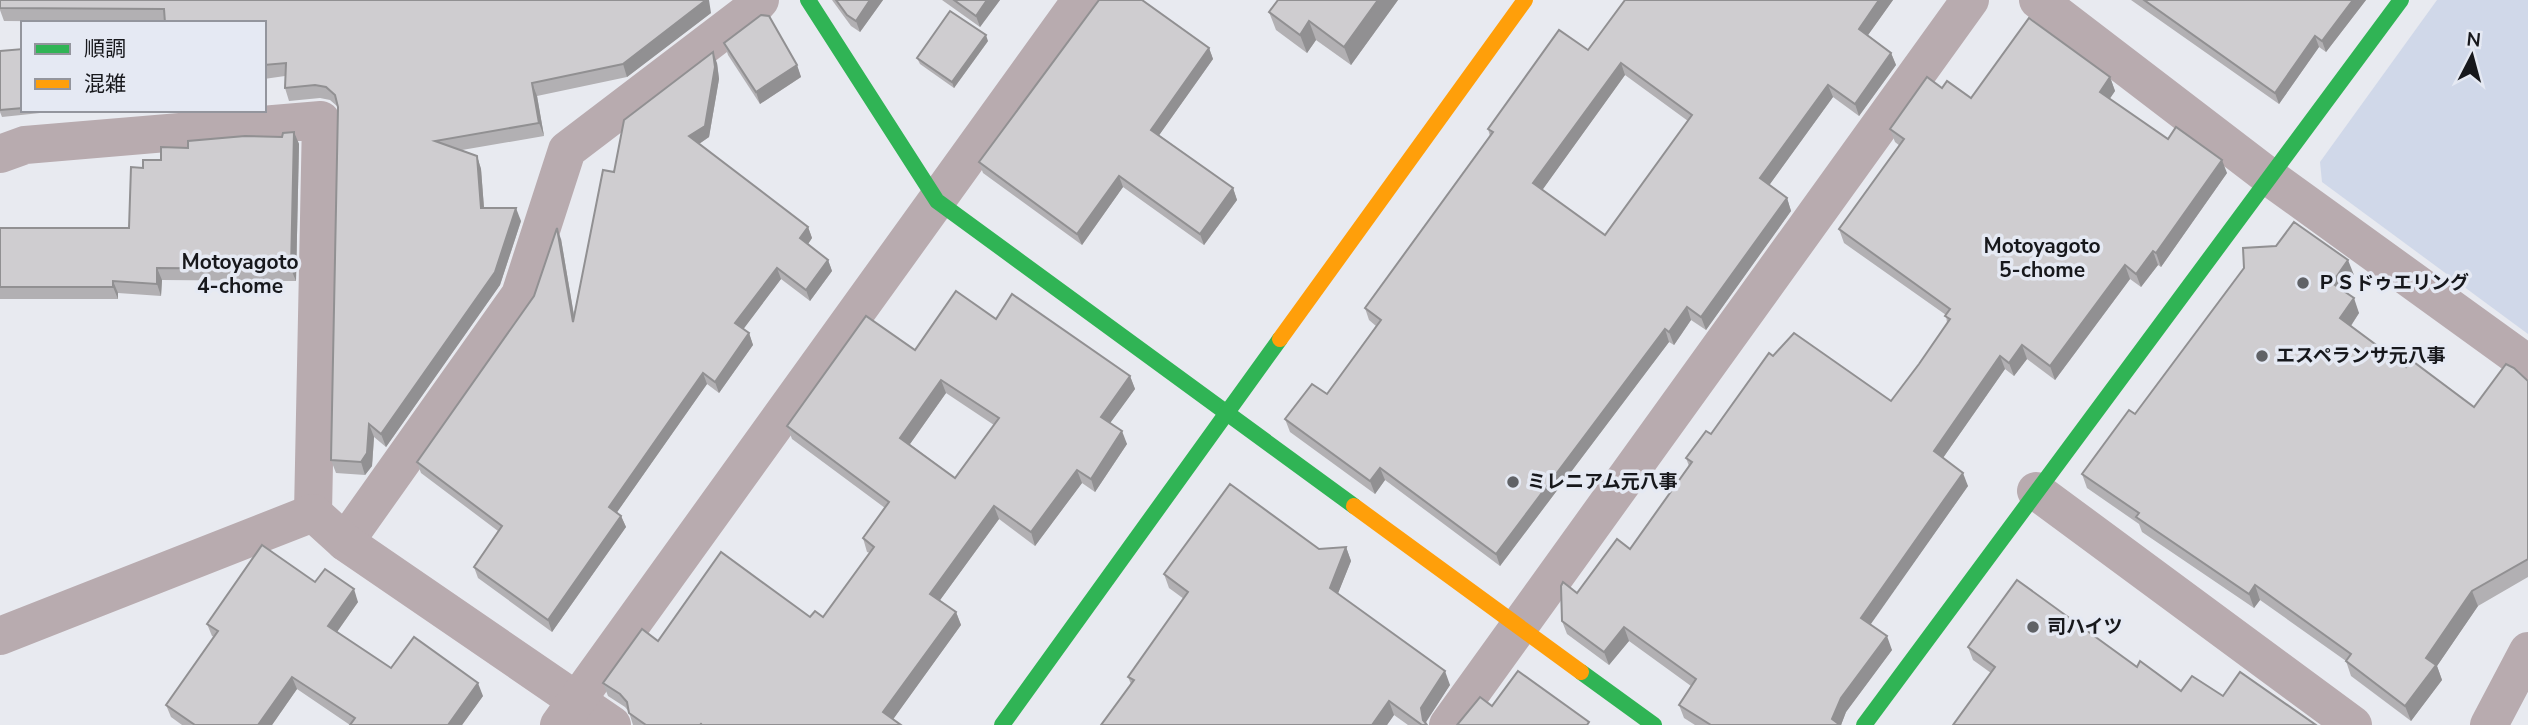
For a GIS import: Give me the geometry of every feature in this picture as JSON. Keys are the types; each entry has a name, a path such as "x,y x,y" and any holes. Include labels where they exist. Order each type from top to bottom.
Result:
{"street":[{"path":"345,542 520,295 567,150 751,10 760,0"},
{"path":"808,0 937,201 1654,725"},
{"path":"568,713 1080,0"},
{"path":"1002,725 1525,0"},
{"path":"1448,725 1970,0"},
{"path":"2038,0 2272,179 2528,364"},
{"path":"1864,725 2036,491 2272,179 2401,0"},
{"path":"0,154 25,145 321,120 313,513 345,542 568,713 612,725"},
{"path":"2036,491 2353,725"},
{"path":"0,636 313,513"},
{"path":"2489,725 2528,651"}],"shaded area":[{"path":"2437,0 2528,0 2528,334 2322,182 2320,162"}],"building":[{"path":"0,0 706,0 623,64 532,83 539,123 435,141 477,156 481,208 516,208 495,272 381,434 369,424 367,453 361,462 331,460 338,107 335,95 326,87 315,85 285,88 286,63 266,65 266,21 165,21 164,9 0,8"},
{"path":"836,0 870,0 856,21 847,15"},
{"path":"954,0 987,0 976,16"},
{"path":"1099,0 1142,0 1209,48 1151,130 1233,188 1200,234 1119,176 1077,234 979,162"},
{"path":"1278,0 1378,0 1344,47 1309,21 1300,35 1269,12"},
{"path":"1625,0 1879,0 1859,29 1891,53 1855,104 1828,85 1760,178 1787,198 1701,317 1687,307 1669,332 1665,329 1496,554 1380,468 1370,481 1285,419 1312,384 1327,394 1381,320 1365,308 1493,132 1488,129 1559,30 1588,50","holes":["1621,63 1692,115 1605,235 1533,183"]},
{"path":"2144,0 2353,0 2322,41 2315,36 2275,93"},
{"path":"950,11 986,35 952,82 917,58"},
{"path":"761,15 769,16 797,65 756,92 724,43"},
{"path":"2029,18 2110,77 2100,92 2168,139 2176,127 2222,160 2156,253 2153,251 2136,274 2125,265 2050,366 2022,345 2009,363 2000,356 1934,451 1963,473 1861,618 1887,636 1841,698 1832,719 1840,725 1711,725 1679,705 1696,679 1624,627 1604,652 1562,621 1561,586 1563,582 1577,593 1617,539 1630,549 1692,462 1686,458 1706,431 1711,434 1769,353 1773,356 1794,333 1891,401 1950,319 1945,316 1950,309 1839,229 1904,139 1890,129 1927,77 1942,88 1947,81 1971,98"},
{"path":"21,49 21,108 0,110 0,51"},
{"path":"713,52 715,67 705,126 689,136 808,227 800,238 828,260 806,290 777,268 735,323 749,333 715,382 703,373 609,507 621,516 548,620 474,567 502,526 417,462 534,296 557,228 573,322 603,170 614,172 624,120"},
{"path":"294,132 291,269 157,268 157,284 113,281 113,287 0,287 0,228 129,228 131,167 143,168 143,160 161,160 161,147 188,148 188,141 245,136 282,137 283,133"},
{"path":"2294,222 2348,260 2332,283 2354,298 2340,318 2406,367 2411,360 2474,407 2506,364 2528,381 2528,559 2472,591 2426,658 2436,665 2405,706 2346,661 2351,654 2255,585 2249,594 2136,517 2139,513 2082,474 2129,410 2135,414 2244,268 2243,248 2276,246"},
{"path":"956,291 996,319 1012,294 1130,376 1101,417 1122,431 1091,479 1077,470 1031,532 994,506 930,594 956,612 883,712 901,725 646,725 629,713 627,702 603,683 642,629 658,641 721,552 810,617 815,611 823,617 874,547 863,538 889,502 787,426 866,316 915,350","holes":["941,380 999,418 955,478 900,438"]},
{"path":"1230,484 1319,549 1346,547 1330,588 1445,671 1421,708 1423,720 1427,725 1422,725 1389,701 1372,725 1101,725 1134,680 1128,677 1188,592 1164,574"},
{"path":"262,545 315,582 325,569 354,589 328,626 391,668 414,637 478,683 448,725 350,725 355,718 292,677 258,725 195,725 166,705 218,631 207,624"},
{"path":"2017,580 2137,667 2140,661 2181,691 2192,676 2223,696 2240,672 2316,725 1953,725 1995,667 1968,647"},
{"path":"1518,671 1589,722 1587,725 1457,725 1480,697 1492,706"}],"traffic: fast":[{"path":"808,0 937,201 1354,506"},
{"path":"1864,725 2401,0"},
{"path":"1002,725 1280,339"},
{"path":"1581,672 1654,725"}],"traffic: slow":[{"path":"1280,339 1525,0"},
{"path":"1354,506 1581,672"}],"place":[{"name":"ＰＳドゥエリング","path":"2303,283"},
{"name":"エスペランサ元八事","path":"2262,356"},
{"name":"ミレニアム元八事","path":"1513,482"},
{"name":"司ハイツ","path":"2033,627"}],"district":[{"name":"Motoyagoto 5-chome","path":"2042,258"},
{"name":"Motoyagoto 4-chome","path":"240,274"}]}
